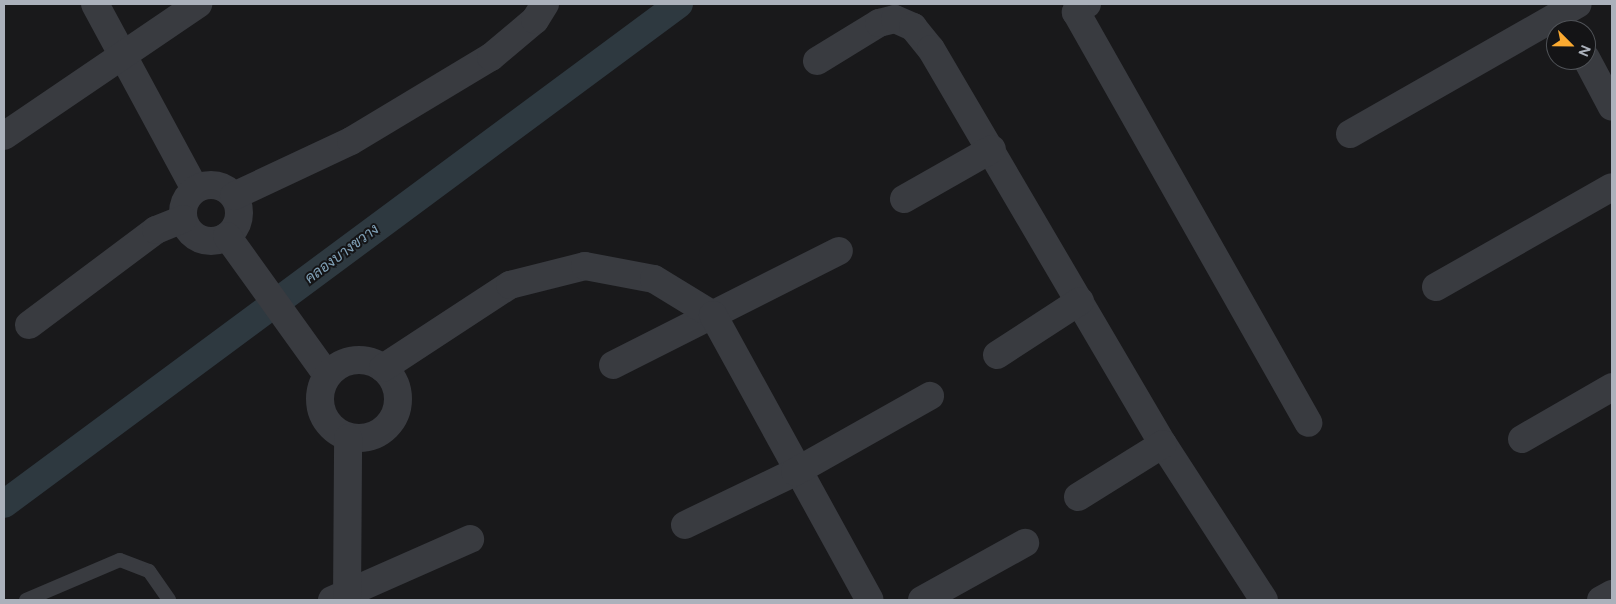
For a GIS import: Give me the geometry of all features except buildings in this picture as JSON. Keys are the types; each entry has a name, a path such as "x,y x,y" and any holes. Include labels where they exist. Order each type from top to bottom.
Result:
{"street":[{"path":"95,4 124,52 195,190"},
{"path":"4,136 124,52 198,4"},
{"path":"234,196 351,141 491,57 535,20 545,4"},
{"path":"1078,6 1309,423"},
{"path":"1350,134 1567,13"},
{"path":"817,61 879,23 896,19 913,27 931,49 992,149 1253,597"},
{"path":"1592,70 1612,108"},
{"path":"904,199 992,149"},
{"path":"216,185 234,196 238,218 227,236 206,241 196,237 183,219 187,198 195,190 216,185"},
{"path":"1436,287 1612,187"},
{"path":"29,325 156,230 183,219"},
{"path":"227,236 257,281 292,322 327,375"},
{"path":"613,365 839,251"},
{"path":"383,368 510,285 585,266 654,279 713,315 796,472 870,600"},
{"path":"997,355 1080,301"},
{"path":"348,361 372,362 383,368 398,390 394,417 375,436 348,438 336,432 321,412 320,392 327,375 348,361"},
{"path":"1522,439 1612,387"},
{"path":"685,525 796,472 930,396"},
{"path":"348,438 342,598 470,539"},
{"path":"1078,497 1163,444"},
{"path":"922,600 1025,543"},
{"path":"1601,600 1612,594"}],"lane":[{"path":"26,600 120,560 149,571 169,600"}],"waterway":[{"name":"คลองบางขวาง","path":"4,504 679,4"}]}
